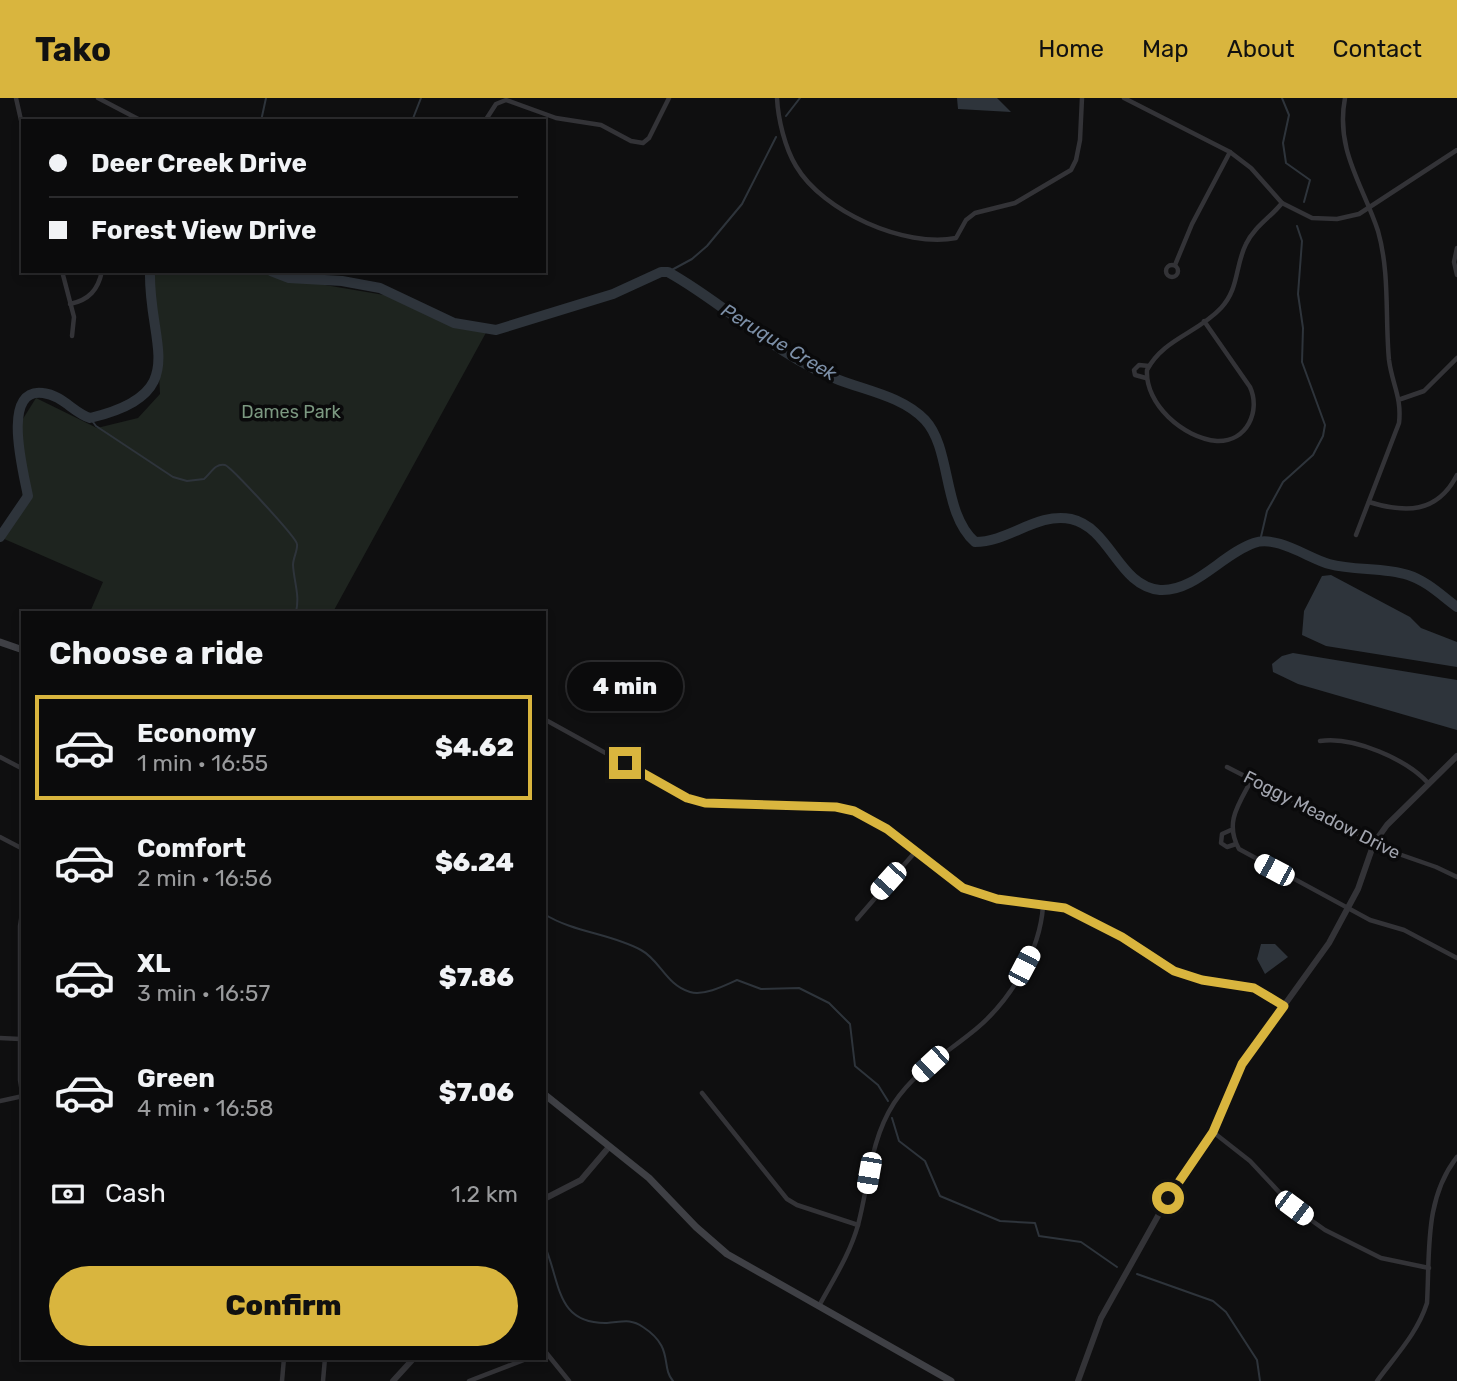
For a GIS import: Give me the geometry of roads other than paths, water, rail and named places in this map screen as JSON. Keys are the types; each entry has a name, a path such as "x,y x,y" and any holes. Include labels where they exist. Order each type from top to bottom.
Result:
{"main road":[{"path":"0,642 21,649"},
{"path":"546,1096 649,1178 696,1227 727,1254 951,1381"}],"street":[{"path":"98,98 138,119"},
{"path":"486,119 496,104 506,100 556,118 601,125 631,141 643,143 649,138 668,98"},
{"path":"777,98 783,132 796,166 814,187 832,203 869,224 914,239 933,242 956,237 965,220 975,213 1015,203 1071,170 1080,140 1082,98"},
{"path":"1124,98 1230,152 1251,168 1282,203 1305,216 1324,219 1354,216 1368,209 1457,150"},
{"path":"1345,98 1343,141 1349,164 1378,232 1389,358 1401,399 1399,423 1356,535"},
{"path":"16,101 21,121"},
{"path":"1175,265 1192,225 1230,152"},
{"path":"1204,321 1252,391 1255,410 1245,429 1233,438 1222,441 1195,433 1171,420 1150,394 1146,378 1149,366 1159,350 1204,321 1228,301 1238,278 1246,244 1282,203"},
{"path":"1457,248 1454,262 1457,275"},
{"path":"62,273 74,317 72,335"},
{"path":"70,304 83,300 95,291 101,273"},
{"path":"1401,399 1424,391 1457,358"},
{"path":"1146,378 1135,375 1133,370 1139,365 1149,366"},
{"path":"1368,502 1395,510 1422,508 1443,495 1457,475"},
{"path":"546,720 687,798 721,806 836,807 869,818 963,888 997,899 1065,908 1139,947 1174,971 1202,980 1254,988 1284,1006"},
{"path":"1320,741 1339,739 1399,760 1411,766 1430,785"},
{"path":"0,757 21,768"},
{"path":"1078,1381 1101,1318 1168,1198 1213,1132 1238,1072 1329,943 1348,908 1374,843 1387,825 1457,757"},
{"name":"Foggy Meadow Drive","path":"1227,767 1374,843 1456,875"},
{"path":"1252,779 1232,818 1231,830 1236,844 1249,857 1370,919 1404,930 1457,958"},
{"path":"1231,830 1222,834 1221,843 1227,847 1236,844"},
{"path":"0,837 21,848"},
{"path":"857,919 916,851"},
{"path":"818,1307 851,1247 873,1151 892,1106 908,1084 979,1027 1003,1001 1035,945 1042,927 1043,906"},
{"path":"21,990 21,1058"},
{"path":"0,1038 20,1039"},
{"path":"702,1093 776,1189 787,1199 797,1205 858,1225"},
{"path":"0,1101 21,1097"},
{"path":"1213,1132 1250,1161 1294,1208 1325,1230 1381,1258 1429,1268"},
{"path":"546,1198 581,1180 609,1147"},
{"path":"1377,1381 1419,1324 1427,1303 1433,1207 1446,1171 1457,1157"},
{"path":"546,1352 569,1381"},
{"path":"282,1381 284,1360"},
{"path":"323,1381 325,1360"},
{"path":"393,1381 412,1360"},
{"path":"469,1381 524,1360"},
{"path":"489,1374 491,1381"}],"waterway":[{"path":"261,119 266,98"},
{"path":"413,119 421,98"},
{"path":"786,116 800,98"},
{"path":"1282,98 1289,115 1283,143 1286,163 1310,180 1304,202"},
{"path":"668,272 692,259 707,246 742,204 776,137"},
{"path":"1260,541 1267,511 1283,482 1313,455 1323,436 1325,425 1302,362 1303,328 1298,294 1302,241 1297,226"},
{"name":"Peruque Creek","path":"276,273 289,278 342,281 380,288 454,323 496,330 613,294 661,272 668,272 794,358 839,380 896,400 916,412 934,432 957,515 964,530 975,542 1000,537 1046,520 1071,519 1085,524 1096,533 1134,578 1146,586 1160,590 1173,589 1197,579 1242,548 1263,541 1272,542 1329,564 1408,575 1428,585 1457,607"},
{"name":"Peruque Creek","path":"0,537 28,496 18,434 18,417 22,403 30,395 50,394 90,418 122,408 143,395 154,380 158,344 150,273"},
{"path":"90,418 96,426 173,477 187,481 204,479 218,466 225,465 229,468 275,516 297,544 293,565 296,611"},
{"path":"546,915 641,950 648,954 675,984 690,992 708,992 737,980 761,989 799,988 829,1003 850,1024 855,1066 878,1085 888,1101"},
{"path":"892,1118 899,1141 925,1161 940,1196 1000,1221 1035,1223 1039,1236 1081,1242 1117,1267"},
{"path":"546,1250 562,1298 569,1308 590,1321 622,1321 643,1327 663,1349 673,1381"},
{"path":"1137,1274 1213,1301 1226,1312 1257,1360 1260,1381"}],"park label":[{"name":"Dames Park","path":"291,412"}]}
